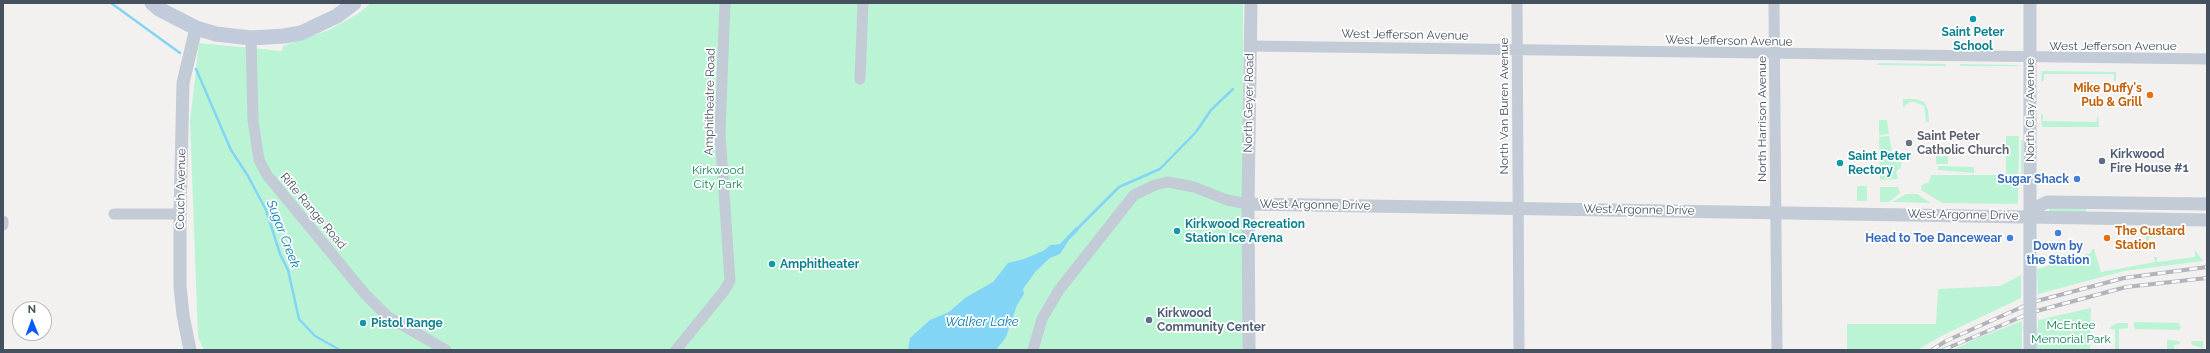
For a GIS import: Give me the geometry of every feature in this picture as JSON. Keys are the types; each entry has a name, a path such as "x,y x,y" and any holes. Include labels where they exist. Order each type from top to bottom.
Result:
{"main road":[{"path":"152,3 159,9 196,28 216,34 250,38 284,36 301,33 337,16 354,3"}],"street":[{"name":"Amphitheatre Road","path":"676,350 724,291 730,281 720,134 725,3"},
{"path":"860,79 863,3"},
{"name":"North Geyer Road","path":"1249,350 1248,204 1251,3"},
{"name":"North Van Buren Avenue","path":"1517,3 1518,350"},
{"name":"North Harrison Avenue","path":"1774,3 1777,350"},
{"name":"North Clay Avenue","path":"2030,3 2030,350"},
{"name":"Couch Avenue","path":"190,350 183,315 180,286 180,214 183,83 196,28"},
{"name":"Rifle Range Road","path":"250,38 253,120 259,160 267,175 365,294 388,317 446,350"},
{"name":"West Jefferson Avenue","path":"1250,46 1775,55 2207,59"},
{"path":"1033,350 1042,319 1059,290 1134,196 1155,185 1168,182 1194,187 1227,200 1248,204"},
{"name":"West Argonne Drive","path":"2030,217 2039,206 2047,202 2207,204"},
{"name":"West Argonne Drive","path":"1248,204 1775,211 2207,220"},
{"path":"2174,204 2174,219"},
{"path":"114,214 180,214"}],"green space":[{"name":"Kirkwood City Park","path":"371,3 1243,3 1245,350 204,350 198,337 190,121 199,43 282,51 283,46 329,30 359,13"},
{"path":"1879,63 1946,64 1946,66 1877,65"},
{"path":"1960,64 2016,65 2019,66 1960,66"},
{"path":"2042,71 2116,72 2116,81 2114,81 2114,74 2044,74 2044,80 2041,82"},
{"path":"1903,99 1916,99 1924,102 1928,110 1929,122 1926,122 1924,106 1915,102 1910,102 1903,107"},
{"path":"2041,114 2043,115 2043,121 2096,122 2098,115 2099,127 2042,127"},
{"path":"1879,120 1887,120 1889,134 1879,135"},
{"path":"1889,136 1894,162 1901,162 1901,168 1896,171 1898,179 1880,180 1879,137"},
{"path":"2006,136 2019,136 2018,204 1942,203 1921,190 1922,185 1929,182 1931,175 2006,175"},
{"path":"2021,140 2023,140 2023,185 2021,185"},
{"path":"1936,147 1948,147 1948,154 1936,154"},
{"path":"1939,155 1941,157 1948,155 1948,164 1936,164 1936,156"},
{"path":"1938,166 1974,167 1974,173 1938,170"},
{"path":"1857,186 1867,186 1867,201 1857,201"},
{"path":"1880,187 1898,187 1900,193 1889,202 1880,202"},
{"path":"1906,194 1917,194 1931,203 1892,202"},
{"path":"2049,205 2086,206 2086,213 2049,212"},
{"path":"2138,229 2184,231 2183,234 2149,238 2149,244 2146,245 2146,231"},
{"path":"2092,249 2094,249 2101,272 2155,262 2154,257 2157,257 2157,262 2195,257 2195,250 2203,261 2124,271 2038,294 2037,269 2091,253"},
{"path":"2021,275 2021,298 1943,335 1917,350 1847,350 1847,324 1936,324 1938,289 2000,286"},
{"name":"McEntee Memorial Park","path":"2091,308 2090,350 2035,350 2035,330 2038,328 2038,320"},
{"path":"2022,321 2022,350 1952,350 1978,338"},
{"path":"2117,323 2128,323 2128,328 2119,329 2119,350 2115,350 2115,330 2109,328"},
{"path":"2133,323 2179,323 2181,328 2179,330 2135,329"},
{"path":"2167,340 2179,341 2180,344 2174,345 2174,350 2167,350"},
{"path":"2203,341 2203,348 2192,345 2191,342"}],"water":[{"name":"Walker Lake","path":"1076,227 1079,230 1069,240 1060,254 1050,258 1036,271 1023,289 1024,294 1017,305 1006,337 996,350 908,350 910,338 930,320 949,312 965,298 993,282 1008,263 1024,259 1045,250 1050,245 1060,244"}],"waterway":[{"name":"Sugar Creek","path":"111,3 180,53"},
{"name":"Sugar Creek","path":"196,69 231,150 248,176 266,210 280,254 288,270 299,319 315,336 340,350"},
{"path":"1078,228 1119,187 1160,169 1196,132 1211,110 1233,89"}],"railway":[{"path":"1932,350 1946,341 2033,302 2124,278 2207,267"},
{"path":"1943,350 2033,312 2126,287 2207,278"}],"place":[{"name":"Saint Peter School","path":"1973,19"},
{"name":"Mike Duffy's Pub & Grill","path":"2150,95"},
{"name":"Saint Peter Catholic Church","path":"1909,143"},
{"name":"Kirkwood Fire House #1","path":"2102,161"},
{"name":"Saint Peter Rectory","path":"1840,163"},
{"name":"Sugar Shack","path":"2077,179"},
{"name":"Kirkwood Recreation Station Ice Arena","path":"1177,231"},
{"name":"Down by the Station","path":"2058,233"},
{"name":"Head to Toe Dancewear","path":"2010,238"},
{"name":"The Custard Station","path":"2107,238"},
{"name":"Amphitheater","path":"772,264"},
{"name":"Kirkwood Community Center","path":"1149,320"},
{"name":"Pistol Range","path":"363,323"}]}
